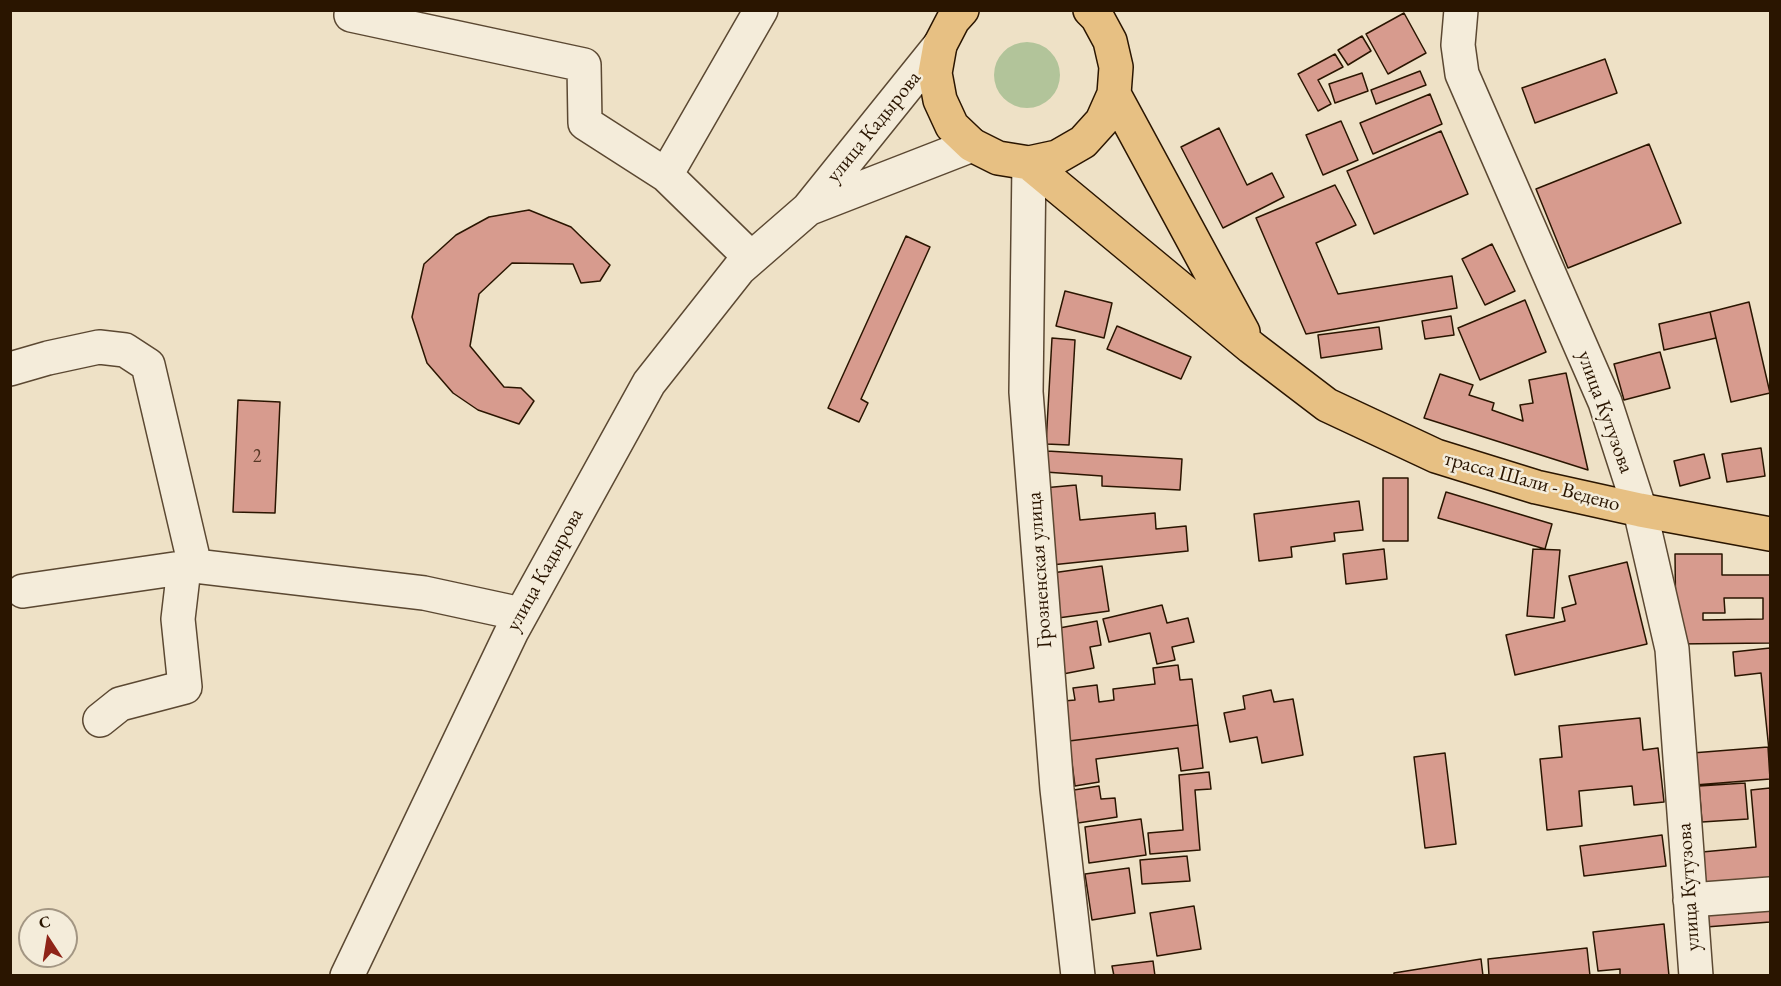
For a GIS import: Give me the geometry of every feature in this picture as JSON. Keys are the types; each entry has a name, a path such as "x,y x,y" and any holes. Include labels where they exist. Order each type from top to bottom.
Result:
{"main road":[{"path":"951,21 935,73 940,100 952,126 972,145 998,158 1029,163 1057,157 1083,142 1102,121 1113,94 1116,67 1109,26 1090,10"},
{"name":"трасса Шали - Ведено","path":"1113,94 1251,347 1327,405 1436,456 1536,488 1770,534"},
{"path":"1029,163 1251,347"}],"street":[{"path":"666,175 761,10"},
{"name":"улица Кутузова","path":"1461,10 1458,45 1462,74 1605,402 1640,510 1672,649 1696,975"},
{"path":"351,15 584,65 585,123 666,175 751,258"},
{"name":"улица Кадырова","path":"347,975 521,614 649,383 739,269 808,209 951,21"},
{"name":"улица Кадырова","path":"808,209 972,145"},
{"name":"Грозненская улица","path":"1029,163 1026,392 1058,789 1078,975"},
{"path":"10,369 99,347 125,350 148,365 189,567 178,619 185,687 120,704 100,720"},
{"path":"23,591 189,567 424,593 521,614"},
{"path":"1690,900 1770,894"}],"green space":[{"path":"1020,42 1034,42 1046,47 1055,56 1060,75 1058,88 1051,99 1034,108 1020,108 1008,103 999,94 994,82 994,68 999,56 1008,47"}],"building":[{"path":"1404,13 1426,53 1388,74 1366,34"},
{"path":"1362,36 1371,51 1348,65 1338,50"},
{"path":"1335,54 1343,67 1318,80 1331,104 1318,111 1298,74"},
{"path":"1605,59 1617,93 1535,123 1522,88"},
{"path":"1420,71 1426,85 1376,104 1371,90"},
{"path":"1362,73 1368,91 1335,103 1329,84"},
{"path":"1430,94 1442,124 1373,154 1360,123"},
{"path":"1341,121 1358,160 1323,175 1306,135"},
{"path":"1219,128 1247,185 1272,173 1284,197 1223,228 1181,147"},
{"path":"1441,131 1468,194 1374,234 1347,171"},
{"path":"1649,144 1681,223 1568,268 1536,189"},
{"path":"1335,185 1356,225 1316,243 1338,294 1452,276 1457,308 1306,334 1256,218"},
{"path":"529,210 571,227 610,265 600,281 581,283 573,264 512,263 479,294 470,346 504,387 521,388 534,401 519,424 478,410 453,393 427,363 412,317 424,264 456,235 489,217"},
{"path":"906,236 930,247 861,399 868,403 859,422 828,408"},
{"path":"1492,244 1515,291 1485,305 1462,259"},
{"path":"1065,291 1112,303 1104,338 1056,326"},
{"path":"1525,300 1546,352 1480,380 1458,328"},
{"path":"1749,302 1770,393 1731,402 1710,312"},
{"path":"1710,312 1716,338 1664,350 1659,324"},
{"path":"1451,316 1454,335 1425,339 1422,321"},
{"path":"1117,326 1191,357 1181,379 1107,349"},
{"path":"1379,327 1382,349 1321,358 1318,335"},
{"path":"1052,338 1075,340 1069,445 1046,444"},
{"path":"1660,352 1670,388 1624,400 1614,364"},
{"path":"1566,373 1588,470 1424,418 1440,374 1473,385 1469,395 1494,403 1492,410 1523,421 1520,405 1533,403 1529,380"},
{"path":"238,400 280,402 275,513 233,512"},
{"path":"1761,448 1765,476 1727,482 1722,454"},
{"path":"1047,451 1182,459 1180,490 1102,486 1102,476 1045,472"},
{"path":"1704,454 1710,478 1680,486 1674,461"},
{"path":"1383,478 1408,478 1408,541 1383,541"},
{"path":"1076,485 1080,520 1155,513 1156,529 1186,526 1188,551 1051,565 1043,488"},
{"path":"1446,492 1552,524 1545,549 1438,518"},
{"path":"1359,501 1363,530 1334,533 1335,541 1291,547 1292,557 1259,561 1254,514"},
{"path":"1384,549 1387,579 1346,584 1343,554"},
{"path":"1533,549 1560,550 1554,618 1527,616"},
{"path":"1675,554 1722,554 1722,575 1770,575 1770,643 1676,644","holes":["1724,598 1763,598 1763,619 1703,620 1703,613 1725,613"]},
{"path":"1627,562 1647,644 1515,675 1506,635 1565,621 1562,608 1576,604 1569,576"},
{"path":"1102,566 1109,611 1058,618 1052,573"},
{"path":"1162,605 1167,623 1188,618 1194,642 1172,647 1175,660 1157,664 1150,633 1109,642 1103,619"},
{"path":"1097,621 1101,645 1090,647 1094,668 1063,674 1054,629"},
{"path":"1770,648 1770,760 1761,673 1735,676 1733,652"},
{"path":"1178,665 1180,680 1192,679 1198,725 1069,741 1064,701 1075,700 1073,688 1097,685 1099,702 1114,700 1113,689 1155,684 1153,668"},
{"path":"1271,690 1274,702 1293,699 1303,755 1262,763 1257,737 1230,742 1224,713 1245,709 1243,696"},
{"path":"1640,718 1643,750 1658,748 1664,802 1634,805 1632,786 1579,791 1582,826 1547,830 1540,759 1562,757 1559,726"},
{"path":"1198,725 1203,768 1181,771 1178,748 1096,759 1099,782 1075,786 1069,741"},
{"path":"1768,747 1770,779 1695,785 1692,753"},
{"path":"1445,753 1456,844 1425,848 1414,757"},
{"path":"1209,772 1211,789 1195,790 1200,850 1150,854 1148,833 1183,830 1179,775"},
{"path":"1745,783 1748,819 1702,822 1699,786"},
{"path":"1099,786 1101,799 1115,798 1117,817 1078,823 1074,790"},
{"path":"1770,788 1770,883 1706,888 1702,852 1756,847 1751,790"},
{"path":"1141,819 1146,855 1089,863 1085,827"},
{"path":"1662,835 1666,866 1584,876 1580,846"},
{"path":"1187,856 1190,881 1142,884 1140,860"},
{"path":"1129,868 1135,913 1092,920 1085,874"},
{"path":"1770,899 1770,922 1706,927 1704,904"},
{"path":"1194,906 1201,949 1157,956 1150,913"},
{"path":"1664,924 1669,976 1620,976 1620,969 1598,971 1593,932"},
{"path":"1587,948 1590,976 1489,976 1488,959"},
{"path":"1481,959 1483,976 1394,976 1394,973"},
{"path":"1153,961 1155,976 1114,976 1112,966"}]}
